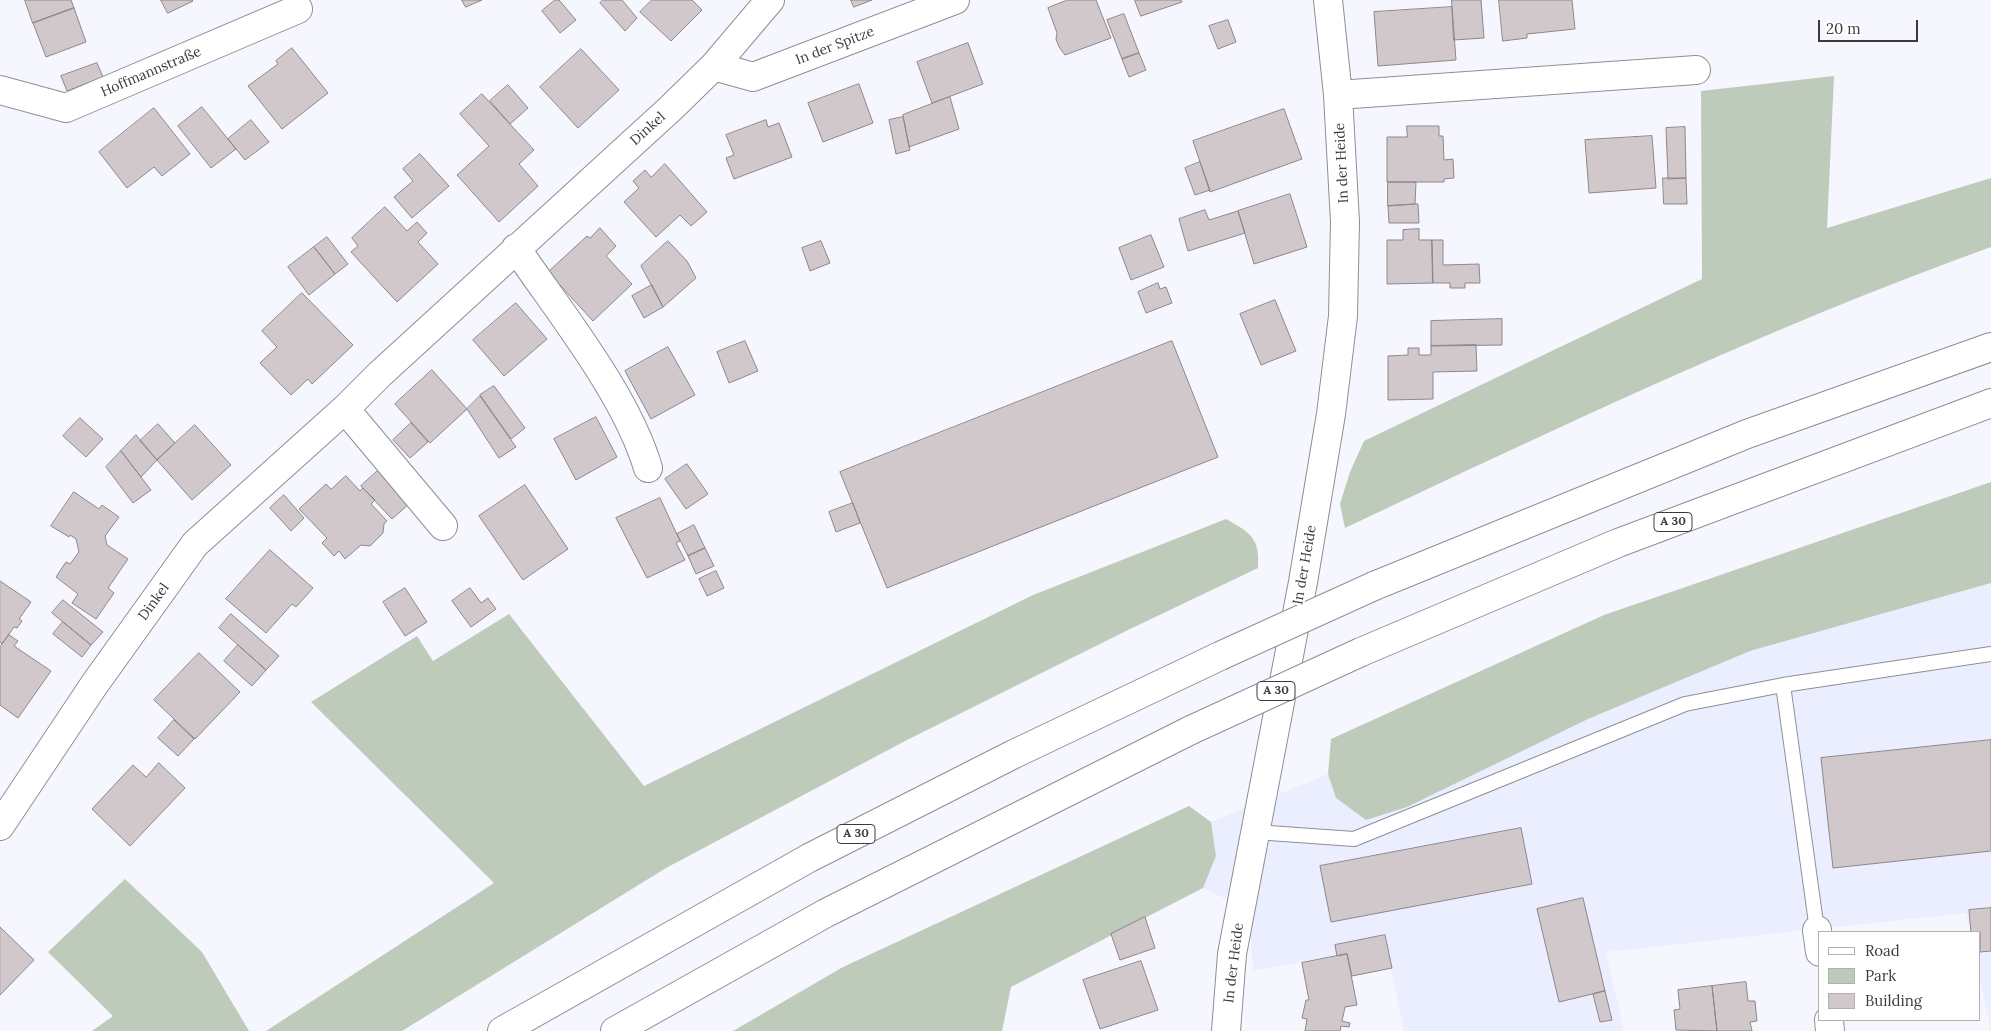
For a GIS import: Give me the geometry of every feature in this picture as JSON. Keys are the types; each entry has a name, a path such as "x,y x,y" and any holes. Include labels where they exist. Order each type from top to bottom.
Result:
{"main road":[{"name":"Dinkel","path":"0,826 94,685 195,544 345,409 516,248 671,108 714,66 770,0"},
{"name":"In der Spitze","path":"714,66 753,77 955,0"},
{"name":"In der Heide","path":"1226,1031 1232,954 1256,832 1331,414 1343,316 1345,222 1338,95 1328,0"},
{"name":"Hoffmannstraße","path":"0,90 66,108 298,9"},
{"path":"1338,95 1696,70"},
{"path":"516,248 596,366 640,441 648,468"},
{"name":"A 30","path":"502,1031 809,858 1014,754 1220,656 1374,586 1747,434 1991,347"},
{"name":"A 30","path":"615,1031 826,913 978,835 1191,730 1361,652 1618,543 1991,403"},
{"path":"345,409 443,526"}],"lane":[{"path":"1256,832 1354,839 1685,704 1783,685 1991,654"},
{"path":"1783,685 1818,941"}],"shaded area":[{"path":"1991,583 1991,1031 1981,985 1981,931 1970,931 1966,913 1606,952 1624,1031 1404,1031 1386,947 1253,971 1249,910 1203,888 1216,856 1211,822 1328,774 1336,798 1588,719 1750,651"}],"green space":[{"path":"1834,76 1827,228 1991,178 1991,247 1826,311 1664,380 1345,528 1340,504 1350,472 1364,441 1702,279 1701,91"},
{"path":"1991,482 1991,583 1750,651 1588,719 1407,807 1366,820 1336,798 1328,774 1331,739 1604,615"},
{"path":"1226,519 1242,528 1252,537 1257,550 1258,568 1128,630 905,741 666,868 402,1031 266,1031 494,883 311,702 417,636 433,661 509,614 644,786 1033,595"},
{"path":"1189,806 1211,822 1216,856 1203,888 1011,987 1002,1031 733,1031 843,967"},
{"path":"125,879 202,952 249,1031 92,1031 113,1016 48,952"}],"building":[{"path":"25,0 71,0 74,8 33,23"},
{"path":"161,0 192,0 193,1 168,13"},
{"path":"462,0 482,0 466,7"},
{"path":"555,0 559,0 576,20 560,33 542,11"},
{"path":"603,0 622,0 637,18 625,31 600,3"},
{"path":"652,0 692,0 702,10 671,41 640,12"},
{"path":"851,0 872,0 854,7"},
{"path":"1068,0 1096,0 1111,38 1065,55 1056,39 1057,33 1048,8"},
{"path":"1135,0 1181,0 1182,2 1141,16"},
{"path":"1452,0 1481,0 1484,38 1454,40"},
{"path":"1499,0 1572,0 1575,29 1527,34 1527,38 1503,41"},
{"path":"1452,7 1456,60 1378,66 1374,12"},
{"path":"74,8 86,42 46,57 33,23"},
{"path":"1124,14 1139,53 1122,59 1107,20"},
{"path":"1228,20 1236,42 1218,49 1209,26"},
{"path":"968,43 983,84 932,103 917,62"},
{"path":"292,48 328,93 282,129 248,86 278,64 276,61"},
{"path":"581,49 619,90 578,128 540,87"},
{"path":"1139,53 1146,70 1129,77 1122,59"},
{"path":"97,63 103,77 67,91 61,76"},
{"path":"859,84 873,123 823,142 808,103"},
{"path":"508,85 528,108 510,124 490,101"},
{"path":"482,94 534,150 519,164 538,186 499,222 457,175 489,146 460,114"},
{"path":"950,97 959,129 909,147 903,115"},
{"path":"202,107 236,149 211,168 178,126"},
{"path":"154,108 190,154 162,176 154,167 127,188 99,152"},
{"path":"1284,109 1302,159 1210,192 1193,141"},
{"path":"903,117 910,150 896,154 889,120"},
{"path":"251,120 269,142 245,160 228,139"},
{"path":"766,120 768,127 779,123 792,157 734,179 726,158 734,155 726,135"},
{"path":"1407,126 1439,126 1439,136 1443,136 1444,160 1453,159 1454,178 1444,179 1444,182 1387,182 1387,137 1407,137"},
{"path":"1685,127 1686,178 1668,179 1666,128"},
{"path":"1652,136 1656,188 1589,193 1585,140"},
{"path":"420,154 449,186 412,218 394,197 413,181 403,169"},
{"path":"1200,162 1210,190 1195,195 1185,168"},
{"path":"665,164 707,212 691,226 680,215 656,237 624,202 639,188 633,181 645,170 651,177"},
{"path":"1663,178 1686,178 1687,204 1664,204"},
{"path":"1388,182 1416,182 1415,204 1388,206"},
{"path":"1290,194 1307,247 1254,264 1238,211"},
{"path":"1418,204 1419,223 1389,223 1388,206"},
{"path":"385,207 407,231 417,222 427,233 418,242 438,264 397,302 351,252 358,246 352,238"},
{"path":"1205,210 1209,220 1238,211 1245,233 1188,251 1179,219"},
{"path":"600,228 616,246 606,256 632,284 593,321 548,272 587,236 590,238"},
{"path":"1419,229 1419,240 1432,240 1433,283 1387,284 1387,240 1403,240 1403,230"},
{"path":"1151,235 1164,267 1131,280 1119,248"},
{"path":"327,237 348,264 335,274 314,247"},
{"path":"1432,240 1443,240 1443,265 1479,264 1480,283 1465,283 1465,288 1450,288 1450,283 1433,283"},
{"path":"668,241 687,261 696,278 663,307 641,266"},
{"path":"821,241 830,263 810,271 802,248"},
{"path":"314,247 335,274 309,295 288,267"},
{"path":"1158,283 1160,289 1166,287 1172,303 1146,313 1138,292"},
{"path":"652,285 663,307 644,318 632,296"},
{"path":"302,293 353,345 312,384 308,379 291,395 260,363 277,347 262,331"},
{"path":"1275,300 1296,351 1261,365 1240,314"},
{"path":"516,303 547,339 504,376 473,340"},
{"path":"1502,319 1502,345 1431,346 1431,321"},
{"path":"745,341 758,371 729,383 717,352"},
{"path":"1172,341 1218,457 887,588 840,472"},
{"path":"1476,345 1477,371 1433,372 1433,399 1388,400 1388,356 1408,355 1408,348 1419,348 1419,355 1431,355 1431,346"},
{"path":"668,347 695,395 651,419 625,371"},
{"path":"432,370 467,409 430,443 395,404"},
{"path":"494,386 525,428 511,439 480,395"},
{"path":"480,396 516,447 499,458 467,409"},
{"path":"596,417 617,457 576,480 554,439"},
{"path":"80,418 103,439 86,457 63,436"},
{"path":"411,423 428,442 410,458 393,440"},
{"path":"158,424 175,443 157,460 140,441"},
{"path":"195,425 231,465 192,500 157,460"},
{"path":"136,435 157,460 141,477 121,451"},
{"path":"121,451 151,490 133,503 106,467"},
{"path":"687,464 708,494 686,509 665,479"},
{"path":"381,468 410,503 392,519 361,486"},
{"path":"346,476 360,491 363,488 375,500 371,504 387,521 384,524 383,533 370,546 361,545 345,559 339,551 334,556 322,543 327,538 299,509 326,484 331,489"},
{"path":"525,485 568,549 523,580 479,516"},
{"path":"74,492 99,509 102,505 119,517 105,536 107,545 128,559 108,588 114,593 96,619 72,603 78,594 56,577 66,562 70,564 79,552 76,539 51,526"},
{"path":"284,495 304,518 291,531 270,508"},
{"path":"660,498 680,541 676,543 685,560 647,578 616,518"},
{"path":"853,503 860,523 836,532 829,512"},
{"path":"694,525 705,548 688,556 677,534"},
{"path":"705,548 714,566 696,574 688,556"},
{"path":"270,550 313,588 296,607 292,604 266,633 226,599"},
{"path":"716,571 724,588 707,596 699,579"},
{"path":"0,581 31,602 19,619 22,621 17,628 14,627 2,644 0,642"},
{"path":"405,588 427,622 405,636 383,602"},
{"path":"470,588 481,603 488,598 496,609 471,627 452,601"},
{"path":"63,600 103,632 91,645 52,613"},
{"path":"231,614 279,656 266,670 219,628"},
{"path":"63,622 91,645 82,657 53,634"},
{"path":"9,635 18,641 14,646 51,671 18,718 0,705 0,647"},
{"path":"238,645 266,670 252,686 224,661"},
{"path":"199,653 240,692 195,739 154,700"},
{"path":"174,720 194,739 178,756 158,738"},
{"path":"1991,740 1991,851 1833,868 1821,758"},
{"path":"159,763 185,788 130,846 92,809 133,765 146,777"},
{"path":"1521,828 1532,884 1331,922 1320,866"},
{"path":"1583,898 1605,991 1559,1002 1537,909"},
{"path":"1991,908 1991,951 1981,952 1981,931 1971,931 1969,910"},
{"path":"1145,917 1155,948 1120,960 1111,934"},
{"path":"0,927 34,960 0,995"},
{"path":"1385,935 1392,968 1352,976 1347,954 1337,956 1335,945"},
{"path":"1347,954 1357,1005 1345,1007 1342,1021 1350,1023 1349,1027 1341,1026 1340,1031 1305,1031 1307,1019 1302,1018 1306,1000 1309,1000 1302,963"},
{"path":"1141,961 1158,1010 1100,1029 1083,980"},
{"path":"1746,982 1748,1001 1755,1001 1757,1021 1750,1022 1752,1031 1717,1031 1712,986"},
{"path":"1712,986 1717,1031 1676,1030 1674,1010 1680,1009 1678,990"},
{"path":"1605,991 1612,1020 1600,1022 1593,994"}]}
